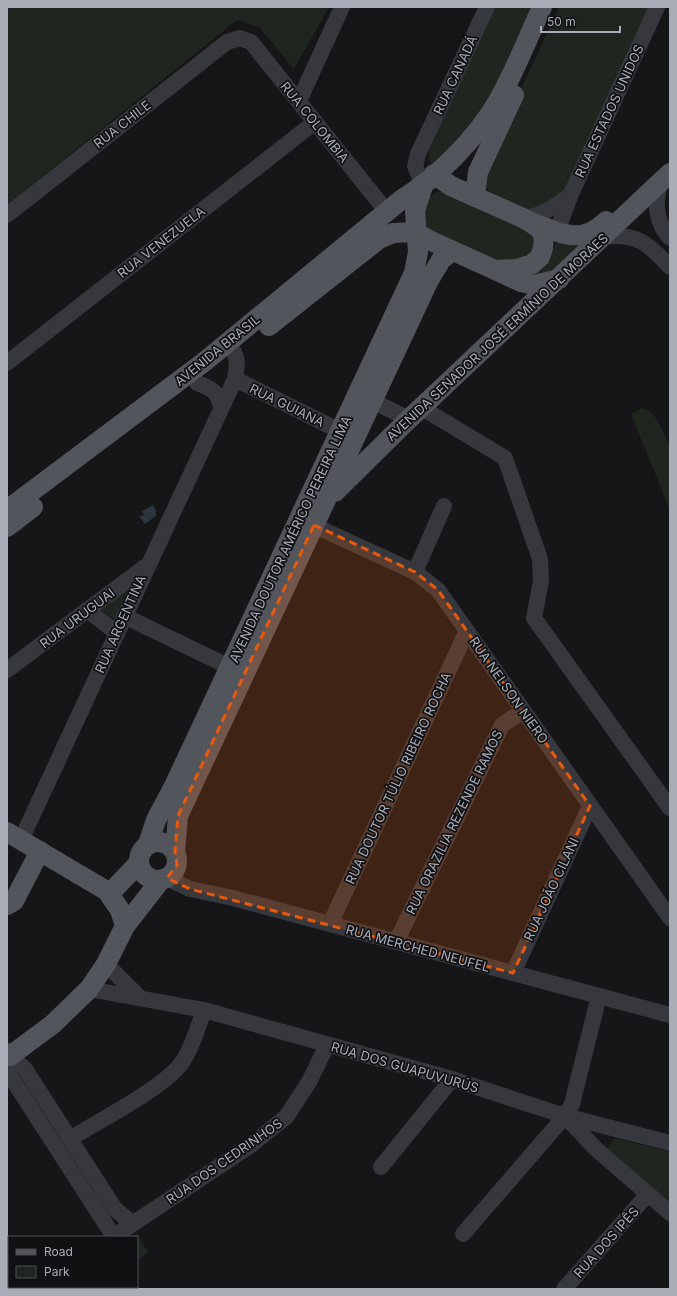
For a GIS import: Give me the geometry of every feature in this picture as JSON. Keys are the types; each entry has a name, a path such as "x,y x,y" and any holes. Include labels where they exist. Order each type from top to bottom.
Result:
{"main road":[{"name":"AVENIDA BRASIL","path":"8,521 232,347 312,282 387,212 427,182 480,128 498,100 542,7"},
{"path":"475,197 478,172 554,7"},
{"name":"AVENIDA SENADOR JOSÉ ERMÍNIO DE MORAES","path":"525,219 568,236 584,236 598,229 670,158"},
{"name":"AVENIDA SENADOR JOSÉ ERMÍNIO DE MORAES","path":"324,502 665,178"},
{"path":"427,182 451,186 525,219 538,228 544,236 543,248 540,257"},
{"name":"AVENIDA DOUTOR AMÉRICO PEREIRA LIMA","path":"405,312 418,252 415,232 415,211 427,182"},
{"path":"495,270 517,269 532,264 549,246 557,231"},
{"name":"AVENIDA BRASIL","path":"312,282 380,239 393,233 415,232"},
{"path":"415,232 452,251 521,282 534,285 559,279"},
{"name":"AVENIDA DOUTOR AMÉRICO PEREIRA LIMA","path":"306,522 324,502 365,398 405,312 428,282 441,260 452,251"},
{"name":"AVENIDA BRASIL","path":"8,521 196,383 232,347"},
{"name":"AVENIDA DOUTOR AMÉRICO PEREIRA LIMA","path":"175,852 178,816 238,670 306,522 340,431 365,398"},
{"name":"AVENIDA DOUTOR AMÉRICO PEREIRA LIMA","path":"148,844 156,820 238,670"},
{"path":"14,836 107,891 120,910 125,926"},
{"path":"8,1059 53,1024 89,989 106,964 125,926 164,880 173,874 177,865 175,852 170,846 163,842 148,844 142,849 138,856 140,871 152,880 164,880"},
{"path":"7,906 14,901 40,851"},
{"path":"107,891 114,889 138,864"}],"street":[{"path":"298,101 342,7"},
{"name":"RUA CANADÁ","path":"427,182 418,176 415,166 418,154 487,7"},
{"name":"RUA ESTADOS UNIDOS","path":"557,231 571,194 657,7"},
{"name":"RUA COLOMBIA","path":"240,38 251,42 387,212"},
{"name":"RUA CHILE","path":"7,215 227,42 240,38"},
{"name":"RUA VENEZUELA","path":"7,363 314,122"},
{"path":"665,178 656,201 657,211 663,228 670,238"},
{"path":"525,219 542,214 558,205 571,194"},
{"path":"603,237 621,235 638,240 654,249 670,267"},
{"name":"RUA ARGENTINA","path":"14,836 117,633 146,566 235,379 238,365 232,347"},
{"name":"RUA GUIANA","path":"235,379 340,431"},
{"path":"196,383 217,393 221,408"},
{"path":"365,398 415,414 505,458 540,559 541,581 534,618 670,808"},
{"path":"414,572 444,506"},
{"name":"RUA NELSON NIERO","path":"306,522 414,572 438,590 670,918"},
{"name":"RUA URUGUAI","path":"7,670 146,566"},
{"path":"87,610 117,633"},
{"path":"124,616 238,670"},
{"name":"RUA DOUTOR TÚLIO RIBEIRO ROCHA","path":"330,924 467,631"},
{"name":"RUA ORAZILIA REZENDE RAMOS","path":"396,942 502,725 523,711"},
{"name":"RUA JOÃO CILANI","path":"513,973 590,806"},
{"name":"RUA MERCHED NEUFEL","path":"164,880 190,889 233,898 670,1015"},
{"path":"106,964 139,997"},
{"name":"RUA DOS GUAPUVURÚS","path":"89,989 204,1010 452,1079 565,1116 670,1143"},
{"path":"463,1234 565,1116 572,1104 599,996"},
{"path":"78,1134 164,1082 183,1062 194,1040 204,1010"},
{"name":"RUA DOS CEDRINHOS","path":"115,1236 251,1145 286,1118 309,1082 327,1045"},
{"path":"8,1059 25,1069 115,1209 133,1224"},
{"path":"8,1059 112,1236"},
{"path":"381,1167 452,1079"},
{"path":"565,1116 596,1149 670,1213"},
{"name":"RUA DOS IPÊS","path":"564,1289 648,1194"}],"highlighted area":[{"path":"314,525 415,572 438,590 590,806 513,973 190,889 167,878 177,865 175,852 178,816"}],"green space":[{"path":"7,7 329,7 294,69 259,27 237,20 7,205"},
{"path":"495,7 536,7 490,105 434,166 429,160 429,150"},
{"path":"559,7 653,7 570,184 554,201 525,212 501,203 490,195 483,171"},
{"path":"449,191 537,235 538,253 500,263 427,230 421,220 425,201 436,192"},
{"path":"595,236 541,279 518,274 546,259 558,240"},
{"path":"642,408 650,412 656,418 670,446 670,510 631,414"},
{"path":"129,586 115,620 97,607"},
{"path":"614,1138 670,1152 670,1204 605,1152"},
{"path":"137,1234 148,1252 138,1261 138,1236 133,1236"}],"shaded area":[{"path":"153,505 156,511 156,516 145,524 139,516 144,515 142,511"}]}
